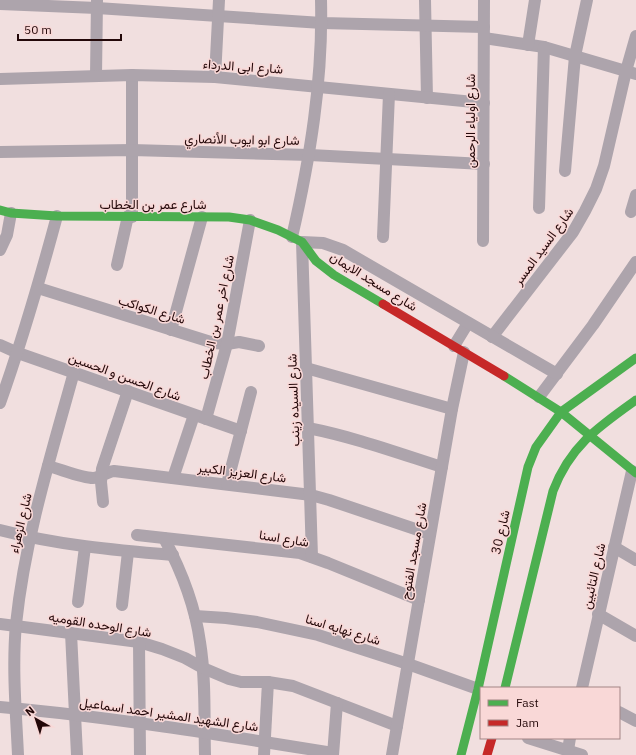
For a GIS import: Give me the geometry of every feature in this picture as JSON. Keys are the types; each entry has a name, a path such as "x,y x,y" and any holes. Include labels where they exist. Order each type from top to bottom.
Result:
{"street":[{"path":"216,77 219,0"},
{"path":"297,240 310,155 318,86 322,23 321,0"},
{"path":"426,0 427,98"},
{"name":"شارع اولياء الرحمن","path":"484,0 484,241"},
{"path":"528,44 535,0"},
{"path":"565,171 575,56 586,0"},
{"path":"0,4 97,4 218,16 322,23 426,25 484,32 544,47 631,73"},
{"path":"96,76 97,4"},
{"name":"شارع السيد المسر","path":"492,337 573,232 596,189 631,73 636,36"},
{"path":"539,208 544,47"},
{"path":"117,265 130,217 132,75"},
{"name":"شارع ابى الدرداء","path":"0,79 132,75 216,77 484,103"},
{"path":"383,238 389,94"},
{"name":"شارع ابو ايوب الأنصاري","path":"0,152 132,150 310,155 484,164"},
{"path":"631,212 636,194"},
{"path":"0,250 7,235 6,212"},
{"name":"شارع عمر بن الخطاب","path":"6,212 57,216 229,217 250,220 278,230 297,240"},
{"path":"0,403 18,353 38,288 57,216"},
{"path":"171,330 202,217"},
{"name":"شارع اخر عمر بن الخطاب","path":"206,420 227,344 250,220"},
{"name":"شارع مسجد الايمان","path":"297,240 323,244 343,250 557,374"},
{"name":"شارع مسجد الايمان","path":"297,240 316,261 334,275 539,397 561,412 634,472"},
{"name":"شارع السيده زينب","path":"297,240 306,368 312,557"},
{"path":"539,397 636,262"},
{"name":"شارع الكواكب","path":"38,288 214,343 227,344 239,342 260,346"},
{"name":"شارع مسجد الفتوح","path":"392,755 452,409 459,349 468,323"},
{"name":"شارع الحسن و الحسين","path":"0,344 18,353 241,432"},
{"name":"شارع 30","path":"461,755 478,689 528,467 536,447 561,412 636,358"},
{"path":"306,368 452,409"},
{"name":"شارع الزهراء","path":"18,755 15,676 16,626 21,581 48,466 74,372"},
{"path":"103,502 101,476 128,391"},
{"path":"227,484 251,392"},
{"path":"505,687 553,491 560,474 569,458 590,435 636,400"},
{"path":"173,478 194,415"},
{"path":"308,428 353,439 442,467"},
{"name":"شارع العزيز الكبير","path":"48,466 89,478 101,476 105,473 114,471 311,495 430,534"},
{"name":"شارع التائبين","path":"582,687 614,547 634,472"},
{"path":"0,530 30,538 85,547 173,555"},
{"name":"شارع اسنا","path":"137,535 288,551 312,557 419,600"},
{"path":"164,538 186,585 201,642 205,755"},
{"path":"78,602 85,547"},
{"path":"614,547 636,560"},
{"path":"122,605 128,552"},
{"path":"598,614 636,636"},
{"name":"شارع نهايه اسنا","path":"195,616 226,618 287,627 318,635 408,664 478,689"},
{"name":"شارع الوحده القوميه","path":"0,624 139,642 168,651 229,679 241,682 268,682 293,686 397,726"},
{"path":"71,633 77,755"},
{"path":"139,642 140,755"},
{"path":"264,755 268,682"},
{"path":"333,754 338,703"},
{"name":"شارع الشهيد المشير احمد اسماعيل","path":"0,707 75,714 139,723 333,754"},
{"path":"620,713 636,721"},
{"path":"487,755 492,739"},
{"path":"531,739 582,755"},
{"path":"568,750 570,739"}],"traffic: fast":[{"path":"0,210 11,213 57,216 229,217 250,220 278,230 302,242 316,261 334,275 383,304"},
{"path":"461,755 478,689 528,467 536,447 561,412 636,358"},
{"path":"504,376 561,412 636,473"},
{"path":"505,687 553,491 560,475 568,462 587,439 609,419 636,400"}],"traffic: jam":[{"path":"383,304 504,376"},
{"path":"487,755 492,739"}]}
